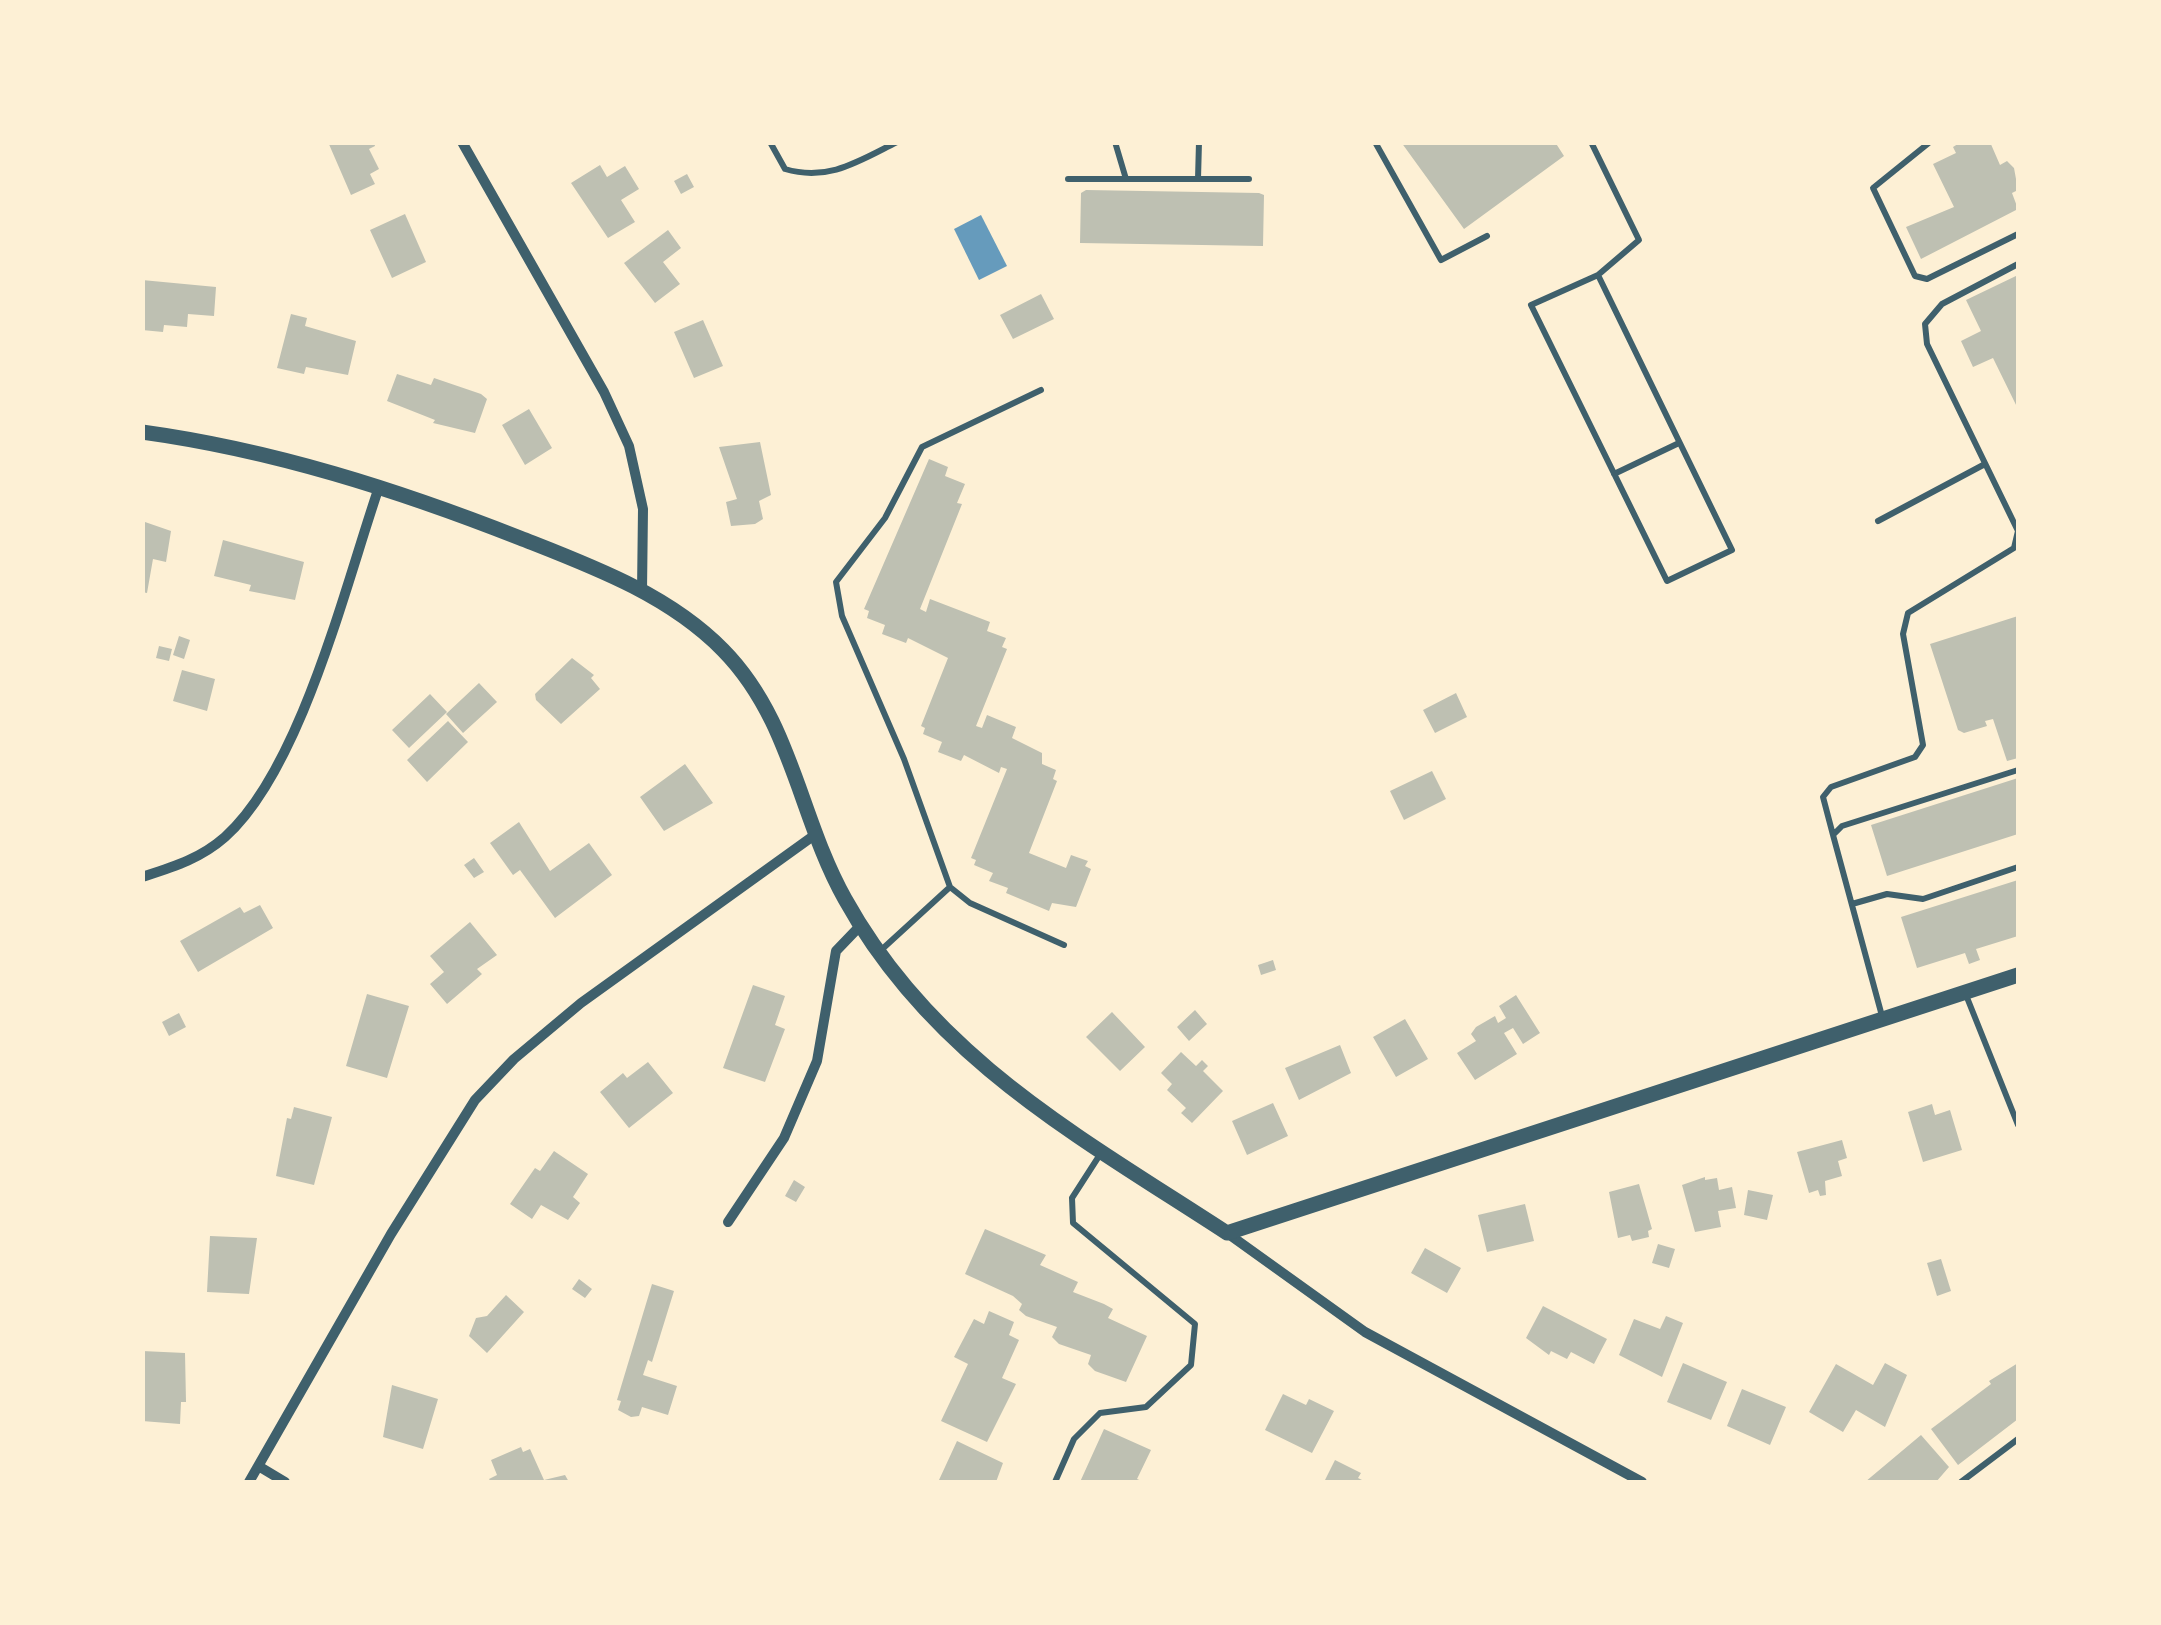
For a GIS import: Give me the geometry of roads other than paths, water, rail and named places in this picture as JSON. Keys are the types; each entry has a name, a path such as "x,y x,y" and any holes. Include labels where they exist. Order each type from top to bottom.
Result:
{"street":[{"path":"462,142 624,432 643,509 642,591"},
{"path":"142,432 252,452 379,487 569,557 642,591 701,630 750,681 786,746 816,834 860,926 936,1026 970,1058 1366,1332 1642,1482"},
{"path":"142,877 191,861 224,837 259,800 306,700 379,487"},
{"path":"249,1482 391,1234 475,1100 557,1022 816,834"},
{"path":"728,1222 784,1138 816,1061 835,954 860,926"},
{"path":"1226,1232 2018,976"},
{"path":"260,1466 285,1482"}],"lane":[{"path":"770,142 785,169 807,176 836,172 897,142"},
{"path":"1115,142 1126,178"},
{"path":"1198,179 1199,142"},
{"path":"1375,142 1441,260 1487,236"},
{"path":"1591,142 1639,240 1598,276 1531,305 1666,582 1732,550 1598,276"},
{"path":"1930,142 1873,188 1915,276 1927,279 2018,234"},
{"path":"1068,179 1249,179"},
{"path":"1884,1022 1824,797 1831,788 1915,757 1923,745 1903,634 1908,613 2014,548 2018,531 1927,344 1925,324 1942,304 2018,264"},
{"path":"1041,390 922,447 886,518 836,582 842,616 899,745 950,887 970,903 1064,944"},
{"path":"1614,474 1679,443"},
{"path":"1878,521 1985,464"},
{"path":"1833,834 1842,826 2018,770"},
{"path":"1852,904 1888,894 1924,899 2018,867"},
{"path":"878,953 950,887"},
{"path":"1966,994 2018,1125"},
{"path":"1055,1482 1074,1439 1100,1413 1146,1406 1191,1365 1195,1324 1073,1223 1072,1198 1102,1152"},
{"path":"1961,1482 2018,1438"}],"water":[{"path":"981,215 1007,266 979,280 954,229"}]}
